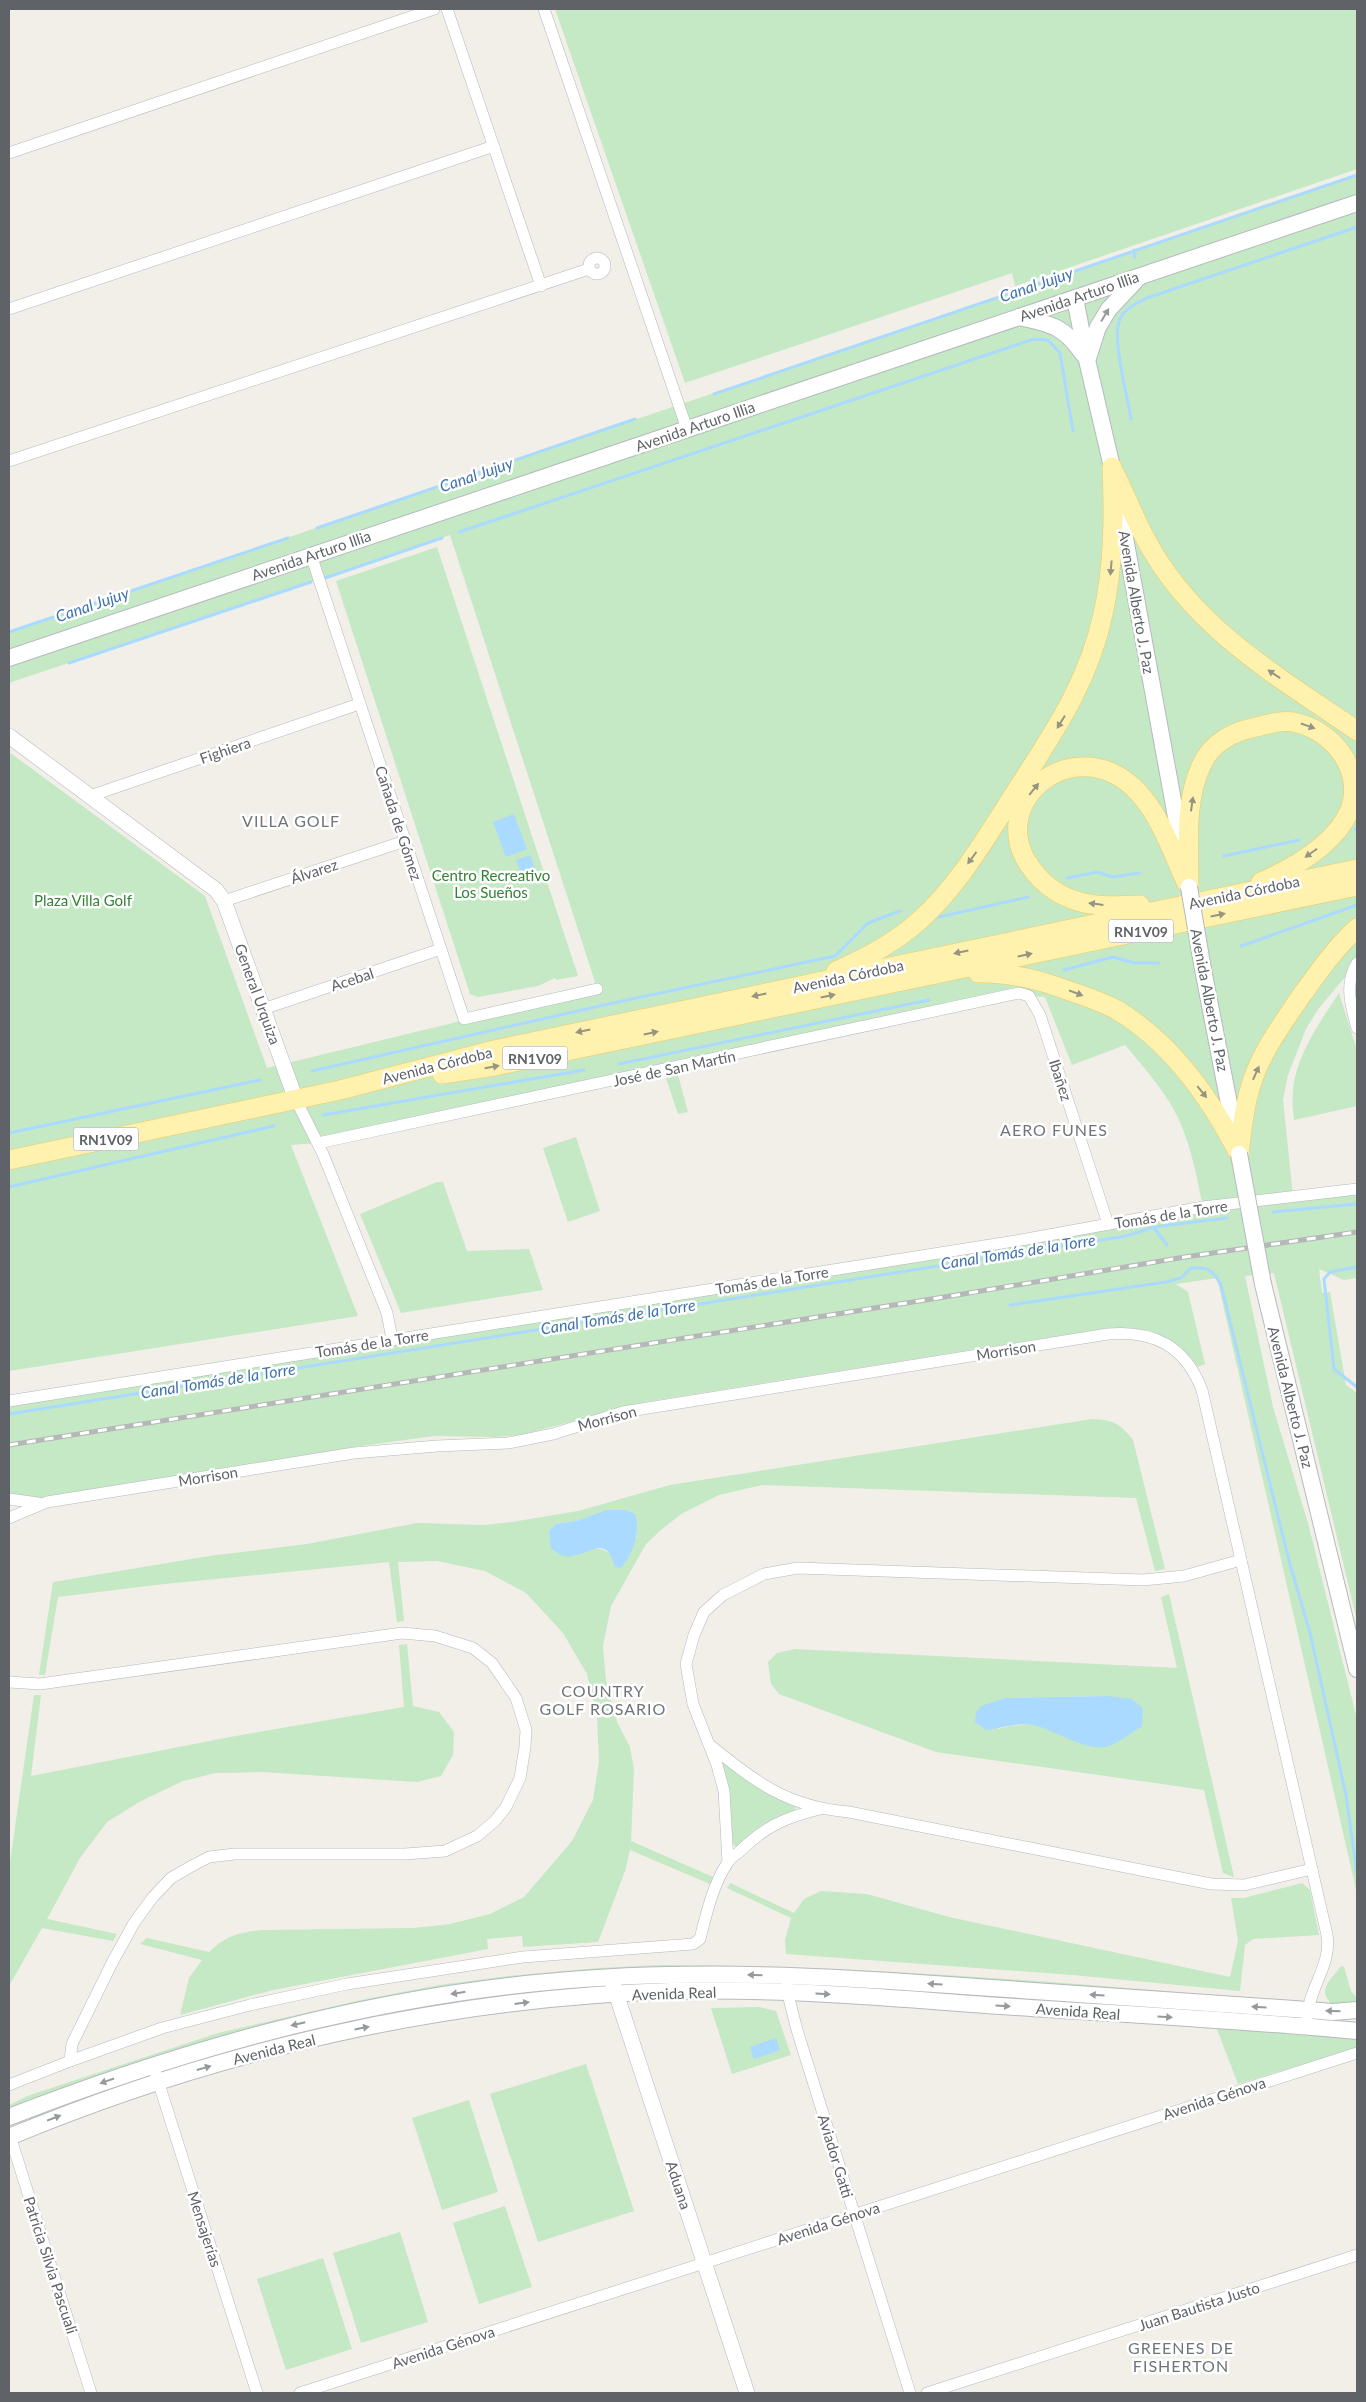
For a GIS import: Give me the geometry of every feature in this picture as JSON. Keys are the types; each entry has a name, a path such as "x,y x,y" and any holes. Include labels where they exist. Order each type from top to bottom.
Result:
{"main road":[{"name":"Avenida Arturo Illia","path":"9,658 1357,203"},
{"path":"1087,360 1098,327 1109,309 1139,276"},
{"name":"Avenida Alberto J. Paz","path":"1075,298 1087,360 1112,467 1202,964 1264,1284 1357,1669"},
{"path":"1019,316 1054,325 1064,331 1087,360"},
{"path":"1112,467 1153,553 1187,600 1232,644 1357,731"},
{"path":"806,984 851,964 891,943 920,921 946,894 982,845 1065,716 1088,668 1103,616 1110,576 1114,530 1112,467"},
{"name":"Avenida Arturo Illia","path":"9,653 33,649"},
{"path":"1189,887 1191,808 1195,782 1202,762 1214,747 1229,736 1248,729 1291,722 1310,726 1324,734 1346,759 1353,792 1348,813 1329,839 1315,850 1270,878 1233,894"},
{"path":"1180,906 1110,906 1089,904 1060,894 1043,882 1024,856 1019,843 1019,827 1025,802 1041,781 1052,773 1080,766 1097,767 1110,771 1136,789 1149,807 1189,887"},
{"name":"Avenida Córdoba","path":"9,1160 296,1100 494,1050 1357,868"},
{"name":"Avenida Córdoba","path":"340,1090 496,1066 1357,886"},
{"path":"1239,1154 1244,1110 1252,1081 1272,1038 1321,968 1344,940 1357,928"},
{"path":"926,976 999,972 1042,981 1117,1010 1178,1062 1209,1101 1239,1154"},
{"name":"Avenida Real","path":"9,2117 152,2065 252,2035 382,2005 528,1984 611,1978 682,1974 839,1977 1307,2018 1357,2031"},
{"name":"Avenida Real","path":"9,2136 106,2099 157,2082 269,2050 388,2023 475,2009 617,1994 670,1991 787,1992 1307,2018 1333,2012 1357,2010"}],"street":[{"path":"9,153 434,9"},
{"path":"448,9 541,286"},
{"path":"544,9 687,429"},
{"path":"9,309 494,146"},
{"path":"9,461 589,269"},
{"name":"Cañada de Gómez","path":"311,555 464,1019 597,989"},
{"name":"Fighiera","path":"90,796 359,704"},
{"name":"General Urquiza","path":"9,736 216,890 224,901 296,1100 318,1143 387,1313 392,1339"},
{"name":"Álvarez","path":"224,901 405,841"},
{"name":"Acebal","path":"263,1009 441,949"},
{"path":"1357,963 1352,971 1348,998 1357,1028"},
{"name":"José de San Martín","path":"318,1143 942,1011 1006,995 1019,993 1029,996"},
{"name":"Ibañez","path":"1029,996 1036,1004 1040,1015 1108,1224"},
{"name":"Tomás de la Torre","path":"9,1400 1021,1240 1203,1207 1357,1189"},
{"name":"Morrison","path":"9,1499 39,1503 354,1454 436,1446 508,1443 553,1434 623,1412 1108,1334 1140,1334 1156,1339 1172,1348 1188,1363 1202,1390 1312,1869 1329,1946 1328,1955 1312,1994 1307,2018"},
{"name":"Morrison","path":"9,1518 39,1503"},
{"path":"728,1862 724,1791 710,1745 693,1704 686,1664 694,1635 704,1612 723,1595 764,1574 798,1568 1143,1580 1184,1576 1241,1560"},
{"path":"9,1682 40,1684 402,1633 435,1636 473,1648 492,1663 516,1698 526,1730 520,1778 506,1807 495,1821 477,1836 458,1846 445,1851 405,1854 235,1854 209,1857 171,1878 153,1897 134,1923 116,1955 72,2044 70,2060"},
{"path":"710,1745 765,1786 789,1798 820,1809 849,1812 1211,1884 1244,1885 1312,1869"},
{"path":"9,2085 70,2060 162,2028 250,2005 347,1984 523,1957 693,1944 700,1939 716,1887 728,1862 753,1838 773,1825 796,1815 820,1809"},
{"name":"Aviador Gatti","path":"784,1975 797,2030 910,2393"},
{"name":"Aduana","path":"611,1978 747,2393"},
{"name":"Avenida Génova","path":"300,2393 1357,2053"},
{"name":"Mensajerías","path":"152,2065 257,2393"},
{"name":"Patricia Silvia Pascuali","path":"9,2136 92,2393"},
{"name":"Juan Bautista Justo","path":"927,2393 1357,2255"}],"green space":[{"path":"555,9 1357,9 1357,169 1015,286 1012,273 685,383"},
{"name":"Plaza Villa Golf","path":"1357,175 1357,963 1319,1008 1306,1029 1288,1075 1283,1100 1293,1196 1357,1189 1357,1278 1344,1280 1319,1269 1322,1293 1330,1292 1346,1385 1357,1393 1357,1621 1274,1273 1245,1276 1273,1407 1308,1523 1357,1719 1357,1894 1217,1278 1176,1284 1188,1292 1205,1364 1198,1367 1178,1345 1156,1333 1132,1329 1103,1329 645,1402 521,1435 495,1437 434,1436 361,1446 35,1500 9,1496 9,1401 1203,1207 1191,1154 1177,1115 1143,1066 1125,1045 1072,1065 1045,997 1029,996 318,1143 291,1145 358,1316 9,1371 9,752 205,896 267,1068 597,988 450,535 9,683 9,632"},
{"name":"Centro Recreativo Los Sueños","path":"437,547 578,976 556,980 555,978 538,986 478,997 470,994 336,581"},
{"path":"1339,993 1357,1050 1357,1106 1294,1120 1293,1095 1298,1066 1310,1040"},
{"path":"678,1075 688,1112 678,1114 666,1078"},
{"path":"576,1137 600,1211 568,1222 543,1148"},
{"path":"437,1182 443,1182 467,1251 529,1249 543,1290 401,1313 360,1214"},
{"path":"1092,1419 1105,1420 1120,1426 1133,1440 1165,1569 1155,1571 1136,1498 762,1485 719,1495 681,1514 646,1544 611,1606 603,1646 606,1680 617,1722 630,1747 634,1770 631,1841 713,1877 710,1884 630,1850 625,1871 598,1942 523,1947 522,1936 487,1939 488,1949 273,1990 180,2015 189,1978 202,1960 140,1944 147,1938 209,1952 227,1938 245,1932 261,1930 414,1928 450,1924 490,1914 524,1897 572,1841 593,1800 599,1761 597,1716 587,1674 563,1633 526,1593 485,1571 437,1561 398,1562 404,1621 397,1622 389,1562 155,1585 58,1597 45,1675 39,1675 53,1582 209,1556 307,1544 417,1523 484,1525 512,1522 578,1511 670,1485","holes":["580,1520 637,1522 637,1537 612,1556 604,1550 597,1549 571,1556 552,1549 549,1532 556,1524"]},
{"path":"1169,1594 1234,1877 1223,1873 1204,1790 936,1752 779,1694 771,1684 768,1662 777,1653 795,1649 1177,1668 1161,1597","holes":["1107,1696 1142,1727 1128,1734 1066,1738 1031,1724 998,1729 1006,1698"]},
{"path":"407,1644 413,1706 439,1712 454,1732 453,1755 441,1776 417,1782 262,1772 215,1773 183,1781 141,1801 107,1822 80,1858 47,1919 117,1934 113,1941 42,1928 9,1986 9,1869 34,1695 41,1695 31,1776 230,1737 404,1707 399,1645"},
{"path":"723,1762 796,1806 795,1811 779,1817 764,1826 736,1847 731,1842 731,1815"},
{"path":"730,1883 794,1913 804,1899 821,1891 867,1894 949,1917 1230,1977 1238,1941 1231,1898 1244,1898 1302,1883 1310,1890 1319,1935 1253,1939 1245,1945 1240,1991 1073,1975 786,1954 785,1940 791,1918 727,1888"},
{"path":"661,1965 821,1968 901,1972 1300,2002 682,1974 382,2005 9,2117 9,2105 30,2095 218,2033 361,2000 439,1985 508,1976"},
{"path":"1341,1966 1344,1967 1351,1991 1357,1998 1357,2004 1336,2007 1326,1997 1325,1992 1329,1982"},
{"path":"759,2007 776,2011 791,2055 732,2074 711,2008"},
{"path":"1216,2027 1357,2038 1357,2048 1238,2084"},
{"path":"586,2064 634,2211 538,2242 490,2094"},
{"path":"469,2100 498,2192 442,2210 412,2118"},
{"path":"505,2206 532,2287 479,2304 453,2223"},
{"path":"400,2232 428,2322 361,2343 333,2253"},
{"path":"323,2258 352,2349 286,2370 257,2279"}],"water":[{"path":"514,814 527,849 506,857 493,822"},
{"path":"530,855 535,868 521,873 516,860"},
{"path":"606,1510 626,1510 635,1514 637,1521 635,1542 621,1568 615,1567 611,1556 606,1550 601,1548 573,1556 563,1556 551,1549 549,1531 556,1524 580,1520"},
{"path":"1107,1696 1131,1699 1143,1708 1142,1727 1117,1742 1101,1748 1081,1744 1032,1725 1014,1725 986,1730 975,1722 976,1713 981,1706 1006,1698"},
{"path":"776,2038 780,2050 754,2059 750,2047"}],"waterway":[{"name":"Canal Jujuy","path":"714,394 1357,175"},
{"path":"1131,419 1121,368 1118,339 1120,319 1128,309 1147,298 1357,227"},
{"name":"Canal Jujuy","path":"1134,250 1135,257"},
{"path":"459,532 1034,339 1048,340 1060,353 1073,431"},
{"name":"Canal Jujuy","path":"317,528 635,419"},
{"name":"Canal Jujuy","path":"9,632 288,538"},
{"path":"325,578 442,538"},
{"path":"69,663 311,582"},
{"path":"1224,856 1299,840"},
{"path":"1067,878 1098,872 1113,877 1139,873"},
{"path":"939,917 1028,897"},
{"path":"1241,946 1357,905"},
{"path":"312,1071 613,1003 835,956 868,923 900,911"},
{"path":"1064,970 1113,957 1134,963 1159,963"},
{"path":"619,1064 929,1000"},
{"path":"323,1115 584,1070"},
{"path":"9,1133 260,1080"},
{"path":"9,1187 274,1126"},
{"name":"Canal Tomás de la Torre","path":"1273,1212 1357,1204"},
{"name":"Canal Tomás de la Torre","path":"9,1414 1126,1236 1154,1227 1227,1218"},
{"path":"1154,1228 1167,1245"},
{"path":"1357,1267 1330,1272 1324,1279 1334,1369 1357,1387"},
{"path":"1010,1305 1166,1282 1181,1278 1191,1268 1209,1270 1218,1280 1221,1285 1289,1561 1310,1633 1346,1795 1357,1874"}],"railway":[{"path":"9,1445 957,1295 1185,1257 1357,1232"}],"district":[{"name":"VILLA GOLF","path":"291,820"},
{"name":"AERO FUNES","path":"1054,1129"},
{"name":"COUNTRY GOLF ROSARIO","path":"603,1699"},
{"name":"GREENES DE FISHERTON","path":"1181,2356"}]}
